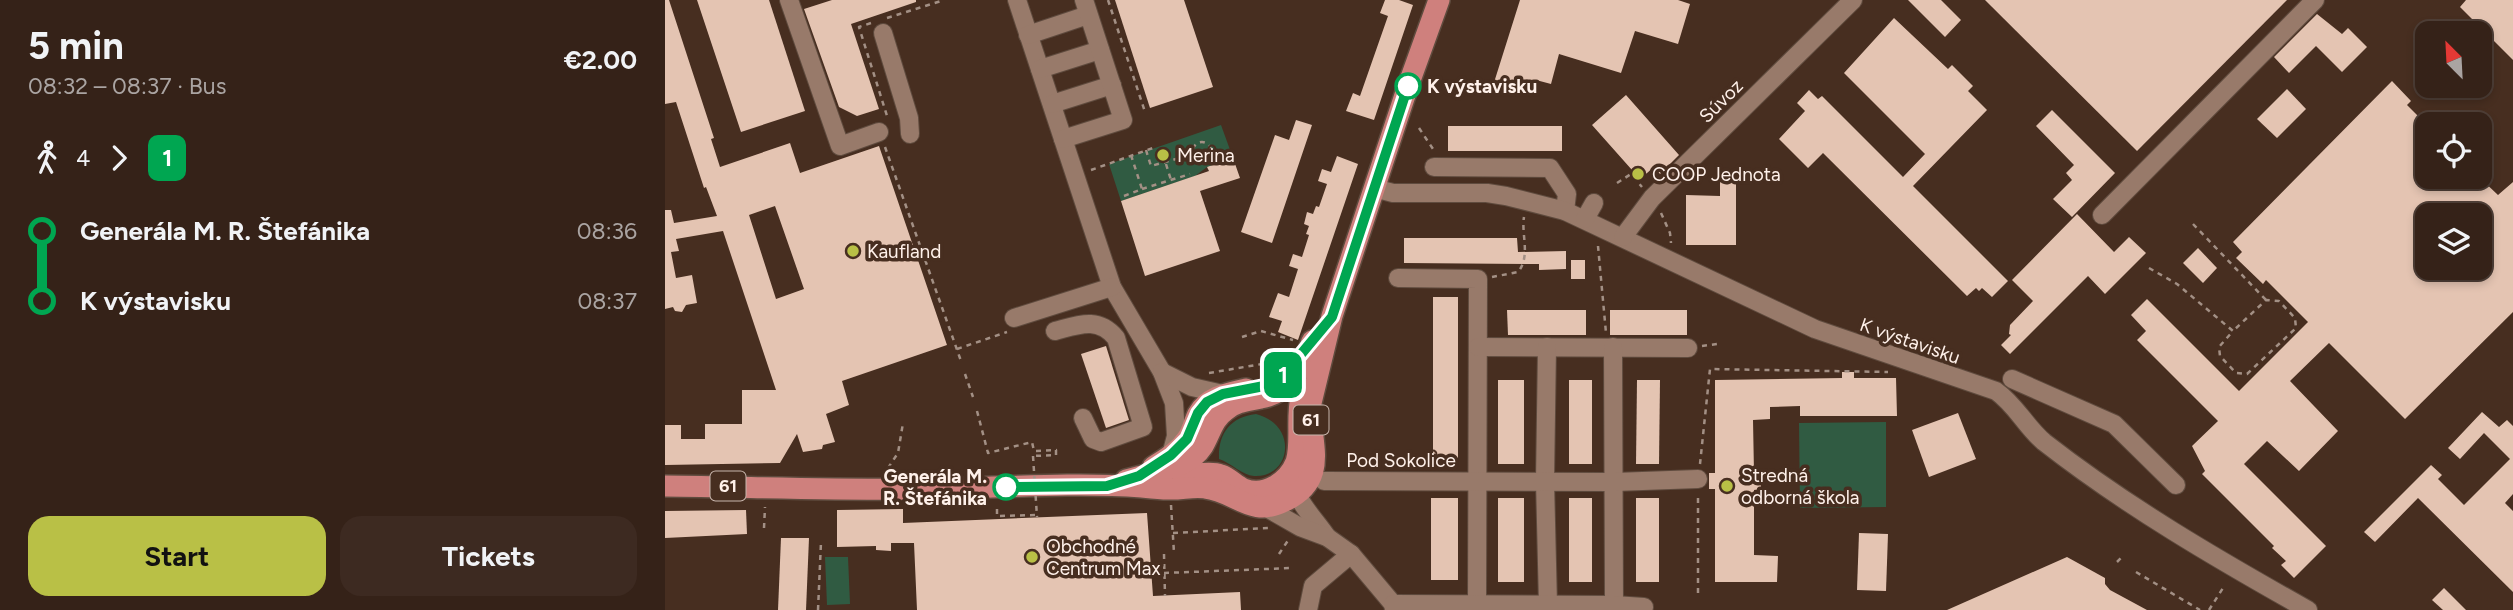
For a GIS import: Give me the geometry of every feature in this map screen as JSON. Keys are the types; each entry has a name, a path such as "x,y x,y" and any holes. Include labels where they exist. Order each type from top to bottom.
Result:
{"main road":[{"name":"61","path":"1304,483 1297,460 1297,412 1301,396 1332,317 1439,0"},
{"name":"61","path":"1140,481 1184,463 1203,446 1214,421 1224,411 1234,404 1273,396 1295,378 1318,348"},
{"name":"61","path":"1304,483 1311,475 1316,449 1310,414 1318,348"},
{"path":"1140,481 1187,439 1207,402 1223,394 1264,386 1318,348"},
{"name":"61","path":"1223,394 1258,399 1274,405 1283,412 1297,434"},
{"path":"1203,446 1212,474 1229,496"},
{"name":"61","path":"665,486 922,489 1107,486 1212,474"},
{"path":"1212,474 1221,475 1248,490 1261,491 1304,483"},
{"name":"61","path":"1140,481 1169,489 1204,488 1229,496 1266,517"},
{"path":"1266,517 1304,483"}],"street":[{"path":"789,0 840,146 879,132"},
{"path":"1017,0 1112,287 1162,372 1174,403 1176,436 1171,455"},
{"name":"Súvoz","path":"1623,237 1652,198 1853,0"},
{"path":"2102,215 2315,0"},
{"path":"1028,35 1086,7 1123,120 1063,139"},
{"path":"883,33 909,118 910,134"},
{"path":"1040,69 1100,50"},
{"path":"1052,104 1112,85"},
{"path":"1437,164 1550,167 1567,194 1565,211"},
{"name":"K výstavisku","path":"1374,188 1394,193 1496,194 1565,211 1815,329 1996,391 2043,441 2099,481 2165,525 2308,610"},
{"path":"1585,219 1594,203"},
{"path":"1398,278 1478,279"},
{"name":"Pod Sokolice","path":"1478,279 1478,606"},
{"path":"1012,325 1112,287"},
{"path":"1055,331 1090,324 1103,326 1116,338 1143,434 1139,440 1116,447 1093,439 1083,418"},
{"path":"1478,347 1688,348"},
{"path":"1546,347 1548,605"},
{"path":"1610,347 1615,482 1614,605"},
{"path":"1162,372 1192,387 1223,394"},
{"path":"2012,379 2114,424 2176,485"},
{"path":"1174,403 1187,413 1203,446"},
{"name":"Pod Sokolice","path":"1304,483 1698,480"},
{"path":"1304,483 1311,514 1327,537"},
{"path":"1266,517 1327,537 1352,554 1394,607 1644,607"},
{"path":"1308,610 1313,586 1352,554"}],"path":[{"path":"1108,0 1145,112"},
{"path":"1419,128 1437,164"},
{"path":"879,132 961,361"},
{"path":"1200,142 1211,148 1211,153 1205,159 1198,159 1193,153 1194,147 1200,142"},
{"path":"1088,176 1095,167 1153,148"},
{"path":"1146,150 1151,166 1193,153"},
{"path":"1131,155 1142,189"},
{"path":"1165,162 1171,180"},
{"path":"1124,196 1190,174"},
{"path":"1617,183 1631,174 1647,192"},
{"path":"1658,205 1671,233 1672,246"},
{"path":"1478,279 1518,272 1521,269 1526,252 1523,219 1527,207"},
{"path":"2193,224 2266,300 2279,301 2295,318 2296,328 2247,374 2237,373 2220,356 2219,347 2266,300"},
{"path":"1597,235 1610,347"},
{"path":"2149,268 2177,284 2233,331"},
{"path":"957,349 1012,325"},
{"path":"1200,374 1262,364 1284,354 1300,342 1261,331 1242,337"},
{"path":"1698,593 1698,480 1710,369 1892,372"},
{"path":"965,374 972,397"},
{"path":"977,411 988,453 1032,442 1034,451 1056,450 1056,455 1033,456 1037,516 997,516 997,509"},
{"path":"888,468 898,453 902,423"},
{"path":"1171,505 1174,553"},
{"path":"764,528 765,507"},
{"path":"1173,533 1266,517"},
{"path":"1279,554 1290,537"},
{"path":"818,610 821,542"},
{"path":"1164,554 1165,596"},
{"path":"2117,562 2122,557"},
{"path":"1164,573 1291,568"},
{"path":"2136,572 2200,610"},
{"path":"2209,610 2223,588"}],"green space":[{"path":"1221,125 1233,158 1207,167 1195,176 1121,201 1109,164"},
{"path":"1256,414 1270,420 1279,429 1285,450 1276,469 1254,476 1219,459 1219,450 1227,428 1239,419"},
{"path":"1886,422 1886,507 1800,508 1799,423"},
{"path":"825,557 848,557 850,604 827,605"}],"building":[{"path":"665,0 669,0 714,138 711,139 720,167 790,143 800,173 879,146 947,345 842,381 849,405 826,414 835,442 823,445 822,449 803,452 797,434 780,463 665,465 665,425 681,425 681,439 705,439 705,424 742,424 742,390 776,390 723,231 676,239 679,251 671,252 676,278 692,275 697,303 686,305 682,312 675,311 673,307 665,309 665,210 671,210 674,223 717,216 706,187 704,188 676,102 665,104","holes":["775,206 804,289 776,299 749,215"]},
{"path":"697,0 769,0 805,111 741,132"},
{"path":"832,0 916,0 851,24 879,109 857,116 839,107 804,9"},
{"path":"1115,0 1184,0 1213,87 1150,108"},
{"path":"1385,0 1399,0 1413,5 1374,120 1346,111 1353,93 1360,96 1388,16 1380,13"},
{"path":"1520,0 1678,0 1690,4 1678,44 1635,31 1621,73 1559,54 1551,84 1536,80 1534,86 1491,92"},
{"path":"1908,0 1941,0 1961,20 1945,37"},
{"path":"1985,0 2287,0 2137,151"},
{"path":"2466,0 2513,0 2513,60 2492,39 2492,21 2474,21 2460,7"},
{"path":"2317,14 2342,34 2348,28 2367,47 2342,72 2316,46 2289,73 2274,57"},
{"path":"1894,18 1948,69 1952,65 1973,86 1968,91 1987,110 1913,186 2008,281 1992,297 1982,288 1979,291 1976,288 1967,296 1823,153 1808,168 1779,139 1805,111 1797,103 1809,90 1818,99 1822,96 1903,177 1925,154 1844,73"},
{"path":"2392,81 2411,101 2407,105 2415,113 2415,189 2492,189 2498,195 2513,182 2513,312 2405,419 2329,343 2290,381 2338,431 2299,471 2267,441 2244,464 2326,546 2294,578 2281,565 2286,561 2272,548 2274,546 2202,474 2205,471 2192,446 2218,421 2137,340 2146,331 2131,315 2147,299 2239,391 2308,322 2266,280 2263,284 2236,258 2242,252 2233,242"},
{"path":"2287,89 2306,109 2277,138 2257,119"},
{"path":"1626,95 1679,155 1660,174 1654,167 1640,179 1592,125"},
{"path":"2052,110 2115,173 2072,217 2053,199 2072,180 2066,173 2074,165 2036,126"},
{"path":"1296,120 1312,125 1272,243 1241,232 1275,135 1289,140"},
{"path":"1448,126 1562,126 1562,151 1448,151"},
{"path":"1337,156 1358,164 1298,340 1278,332 1282,321 1269,317 1278,293 1289,297 1298,269 1289,266 1293,254 1302,257 1309,235 1306,234 1309,226 1304,224 1307,212 1313,214 1316,206 1319,207 1327,184 1318,181 1322,169 1331,172"},
{"path":"1233,158 1240,178 1200,191 1220,251 1145,276 1121,201 1209,171 1207,167"},
{"path":"1720,177 1736,177 1736,245 1686,245 1686,195 1720,196"},
{"path":"2077,214 2114,252 2129,237 2146,253 2105,294 2088,276 2010,354 2001,345 2011,335 2010,325 2033,301 2012,280"},
{"path":"1404,238 1517,238 1518,252 1566,251 1566,269 1539,270 1539,264 1404,263"},
{"path":"2198,248 2217,268 2203,283 2183,263"},
{"path":"1571,260 1585,260 1585,279 1571,279"},
{"path":"1433,297 1458,297 1458,464 1433,464"},
{"path":"1507,310 1586,310 1586,335 1508,335"},
{"path":"1610,310 1687,310 1687,335 1610,335"},
{"path":"1106,346 1129,420 1106,428 1081,354"},
{"path":"1842,372 1854,372 1854,378 1896,378 1897,416 1800,416 1800,406 1770,407 1770,419 1753,420 1754,473 1761,473 1761,489 1754,490 1754,555 1778,556 1777,582 1715,582 1715,489 1709,489 1709,473 1715,473 1715,380 1842,378"},
{"path":"1498,380 1524,380 1524,464 1498,464"},
{"path":"1569,380 1592,380 1592,464 1569,464"},
{"path":"1637,380 1660,380 1659,464 1636,464"},
{"path":"2482,412 2499,427 2507,420 2513,426 2513,494 2505,503 2513,511 2513,592 2418,498 2375,542 2364,532 2431,465 2442,475 2438,479 2464,505 2510,459 2484,433 2460,459 2448,448"},
{"path":"1958,413 1976,459 1929,477 1912,430"},
{"path":"1431,498 1458,498 1458,580 1431,580"},
{"path":"1498,498 1524,498 1524,582 1498,582"},
{"path":"1569,498 1592,498 1592,582 1569,582"},
{"path":"1636,498 1659,498 1659,582 1636,582"},
{"name":"Obchodné Centrum Max","path":"903,509 903,523 1147,513 1153,596 1240,592 1241,610 917,610 914,543 891,543 891,551 876,550 876,546 837,547 837,510"},
{"path":"746,510 747,534 665,538 665,511"},
{"path":"1859,533 1888,534 1886,591 1857,590"},
{"path":"781,538 809,538 806,610 778,610"},
{"path":"2067,557 2105,578 2105,584 2110,590 2147,610 1947,610"},
{"path":"2444,588 2466,610 2443,610 2432,600"}],"bus line":[{"name":"1","path":"1006,487 1107,486 1139,476 1171,455 1187,439 1198,413 1207,402 1223,394 1264,386 1287,371 1332,317 1408,86"}],"place":[{"name":"K výstavisku","path":"1408,86"},
{"name":"Merina","path":"1163,155"},
{"name":"COOP Jednota","path":"1638,174"},
{"name":"Kaufland","path":"853,251"},
{"name":"Stredná odborná škola","path":"1727,486"},
{"name":"Generála M. R. Štefánika","path":"1006,487"},
{"name":"Obchodné Centrum Max","path":"1032,557"}]}
